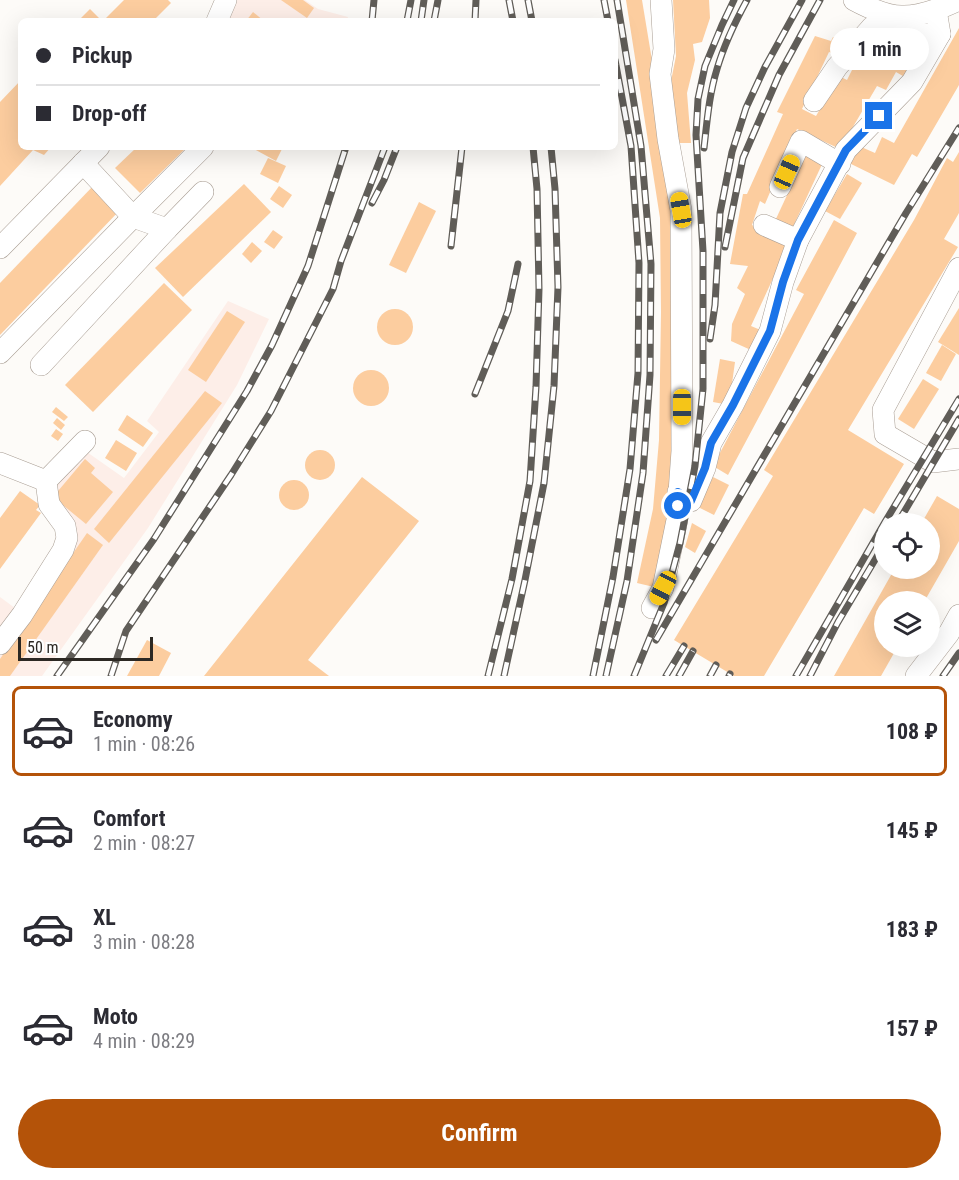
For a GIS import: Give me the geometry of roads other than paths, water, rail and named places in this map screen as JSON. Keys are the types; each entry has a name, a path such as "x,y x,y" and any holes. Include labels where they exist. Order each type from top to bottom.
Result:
{"street":[{"path":"218,18 226,0"},
{"path":"652,608 663,588 677,520 682,451 681,210 668,139 660,74 664,49 661,0"},
{"path":"854,0 870,9 903,16 936,10 959,0"},
{"path":"678,492 691,501 705,468 711,443 770,331 783,282 798,240 846,150 912,82 940,34 936,10"},
{"path":"814,101 837,68 872,27 916,34 940,34"},
{"path":"780,187 801,141 840,164"},
{"path":"0,248 96,150"},
{"path":"0,353 200,150"},
{"path":"83,163 133,217 167,229"},
{"path":"41,365 203,192"},
{"path":"764,225 798,240"},
{"path":"959,268 883,410 885,434 933,462 959,459"},
{"path":"46,481 85,441"},
{"path":"0,464 46,481"},
{"path":"0,644 22,615 63,550 67,538 65,526 49,504 46,481"},
{"path":"916,676 949,633 959,615"}],"railway":[{"path":"372,18 374,0"},
{"path":"408,18 411,0"},
{"path":"421,18 424,0"},
{"path":"435,18 438,0"},
{"path":"475,18 476,0"},
{"path":"509,0 512,18"},
{"path":"528,0 531,18"},
{"path":"604,0 607,18"},
{"path":"606,676 627,581 643,473 650,375 651,264 641,146 617,0"},
{"path":"634,676 664,603 680,543 695,466 703,389 703,251 696,135 698,99 705,66 734,0"},
{"path":"704,148 714,79 730,34 747,0"},
{"path":"710,339 715,305 720,213 732,152 746,108 765,67 802,0"},
{"path":"725,247 743,158 779,75 820,0"},
{"path":"593,676 613,577 630,469 638,373 639,263 631,146 618,76"},
{"path":"656,640 906,213 959,128"},
{"path":"57,676 154,539 247,391 272,345 308,266 345,150"},
{"path":"111,676 126,631 231,475 271,411 333,289 341,261 384,150"},
{"path":"372,203 396,150"},
{"path":"451,246 462,150"},
{"path":"488,676 512,579 530,481 539,289 537,189 533,150"},
{"path":"504,676 544,483 554,386 558,287 555,189 551,150"},
{"path":"475,394 508,311 518,264"},
{"path":"796,676 959,399"},
{"path":"903,513 959,419"},
{"path":"810,676 838,622 874,561"},
{"path":"666,676 684,646"},
{"path":"679,676 693,651"},
{"path":"943,676 959,653"},
{"path":"710,676 716,665"}]}
